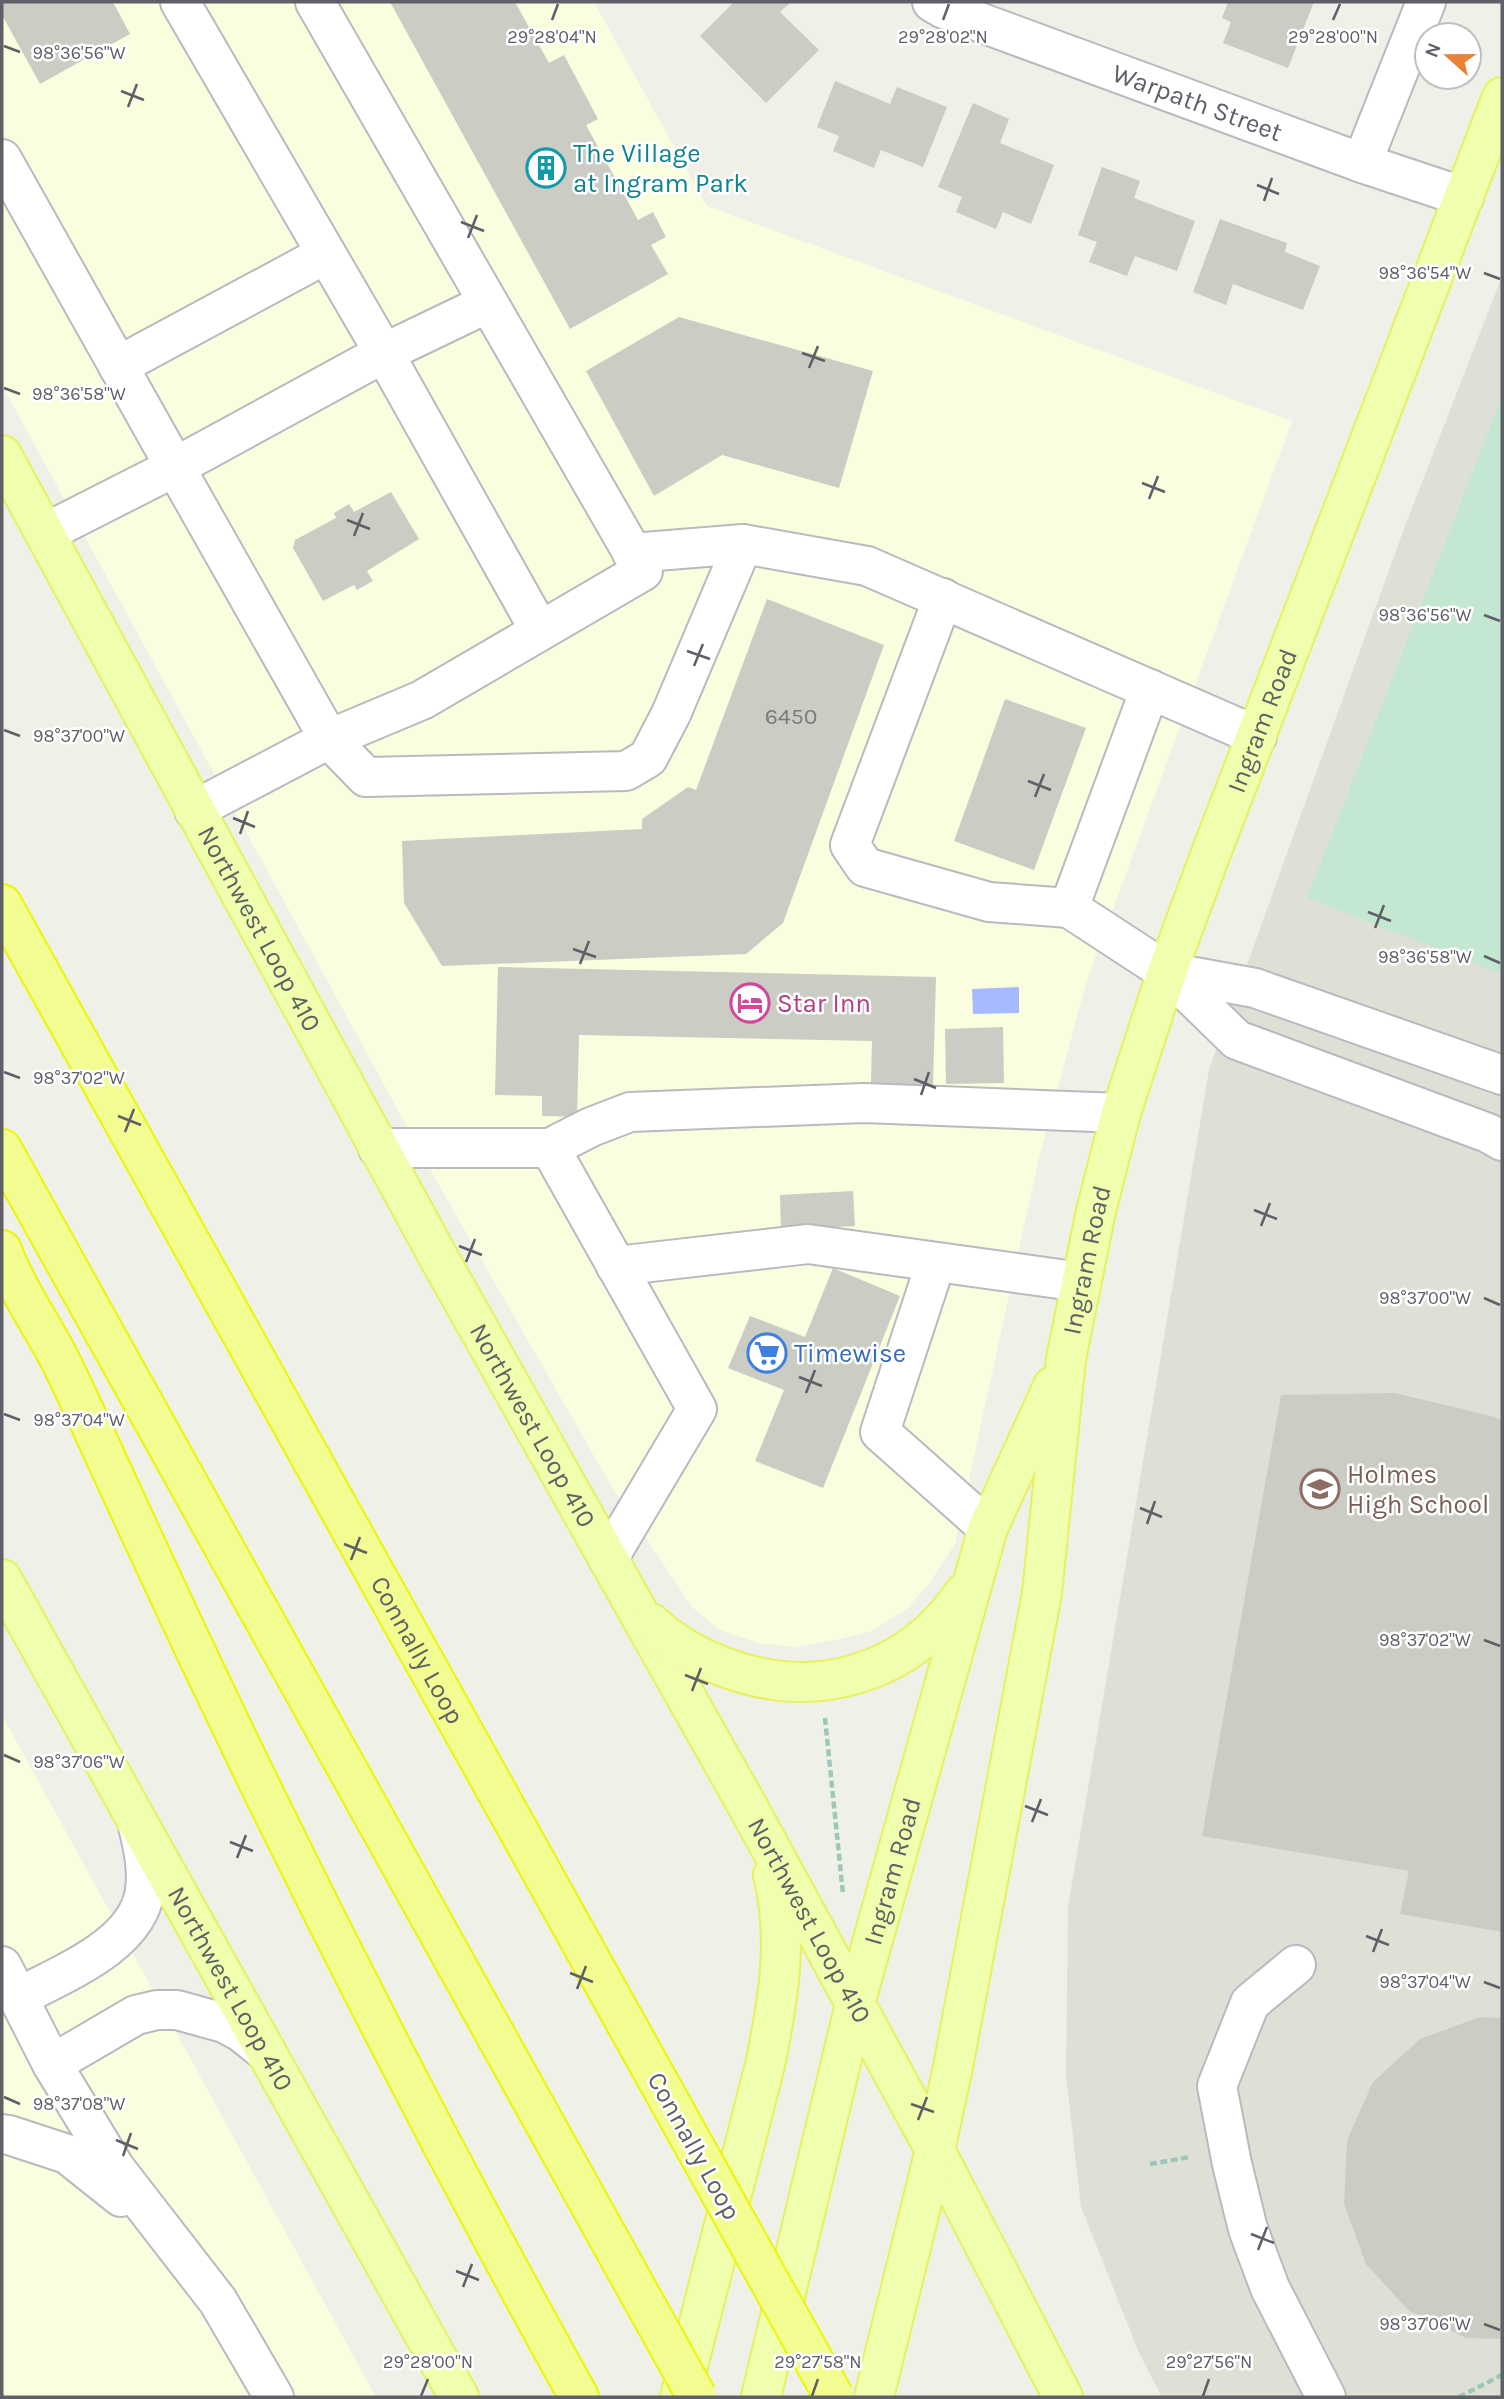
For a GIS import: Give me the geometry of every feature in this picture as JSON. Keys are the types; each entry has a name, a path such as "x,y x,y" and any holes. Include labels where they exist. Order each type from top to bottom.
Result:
{"highway":[{"name":"Connally Loop","path":"2,904 834,2397"},
{"path":"2,1149 697,2397"},
{"path":"2,1250 9,1270 58,1357 190,1642 276,1819 387,2036 573,2387"}],"main road":[{"name":"Ingram Road","path":"874,2397 953,2067 1042,1593 1066,1359 1096,1211 1121,1113 1167,972 1502,97"},
{"name":"Northwest Loop 410","path":"2,455 378,1148 748,1807 935,2150 1063,2397"},
{"name":"Ingram Road","path":"761,2397 855,2004 988,1528 1066,1359"},
{"name":"Northwest Loop 410","path":"2,1579 459,2393"},
{"path":"630,1598 662,1633 698,1656 755,1677 799,1684 846,1677 874,1668 920,1643 939,1626 974,1579"},
{"path":"680,2397 765,2065 780,1983 781,1926 778,1896 748,1807"}],"street":[{"path":"180,2 384,353 540,631"},
{"path":"194,810 329,739 422,700 643,571 315,2"},
{"name":"Warpath Street","path":"932,2 944,9 1362,163 1464,197"},
{"path":"1362,163 1426,2"},
{"path":"6,175 118,366 329,739 366,778 626,771 648,758 671,714 743,544"},
{"path":"118,366 326,254"},
{"path":"45,533 175,467 384,353 488,303"},
{"path":"632,553 743,544 867,566 1257,736"},
{"path":"943,598 850,845 864,867 989,902 1069,908 1167,972 1237,1040 1488,1133 1502,1141"},
{"path":"1069,908 1150,689"},
{"path":"1167,972 1255,988 1502,1075"},
{"path":"378,1148 550,1148 630,1112 864,1103 1121,1113"},
{"path":"550,1148 697,1409 608,1559"},
{"path":"617,1266 808,1244 1081,1282"},
{"path":"936,1262 880,1432 988,1528"},
{"path":"137,1821 146,1872 145,1893 132,1923 110,1947 10,1982 52,2064 115,2168 218,2301 274,2397"},
{"path":"1296,1965 1250,2003 1217,2086 1248,2229 1270,2288 1326,2397"},
{"path":"52,2064 136,2015 157,2010 177,2010 224,2023 241,2032 266,2052"},
{"path":"2,2134 67,2154 167,2234"}],"path":[{"path":"825,1717 843,1900"},
{"path":"1460,2397 1502,2375"}],"shaded area":[{"path":"2,2 594,2 707,206 1292,421 1086,983 1038,1162 955,1544 930,1582 907,1609 871,1631 796,1647 758,1643 718,1629 692,1607 610,1484 436,1180 2,385"},
{"name":"Holmes High School","path":"1502,276 1502,2397 1162,2397 1140,2355 1081,2207 1066,2075 1068,1907 1209,1070 1402,534"},
{"path":"1502,396 1502,974 1307,898"},
{"path":"2,1715 376,2397 2,2397"}],"water":[{"path":"1019,987 1019,1013 973,1014 972,989"}],"building":[{"path":"2,2 113,2 130,34 40,84 2,15"},
{"name":"The Village at Ingram Park","path":"390,2 515,2 549,63 564,55 598,119 586,125 638,220 653,212 666,237 651,245 668,274 570,329"},
{"path":"734,2 791,2 780,12 819,50 766,103 700,36"},
{"path":"1228,2 1314,2 1288,68 1223,43 1231,22 1222,18"},
{"path":"835,81 890,104 897,87 947,107 923,167 881,150 874,168 833,151 839,136 817,127"},
{"path":"973,103 1009,119 1000,143 1054,165 1031,224 1003,212 996,229 956,212 962,197 938,187"},
{"path":"1102,167 1140,181 1134,198 1195,221 1177,271 1135,256 1127,276 1089,262 1097,242 1078,235"},
{"path":"1220,219 1287,243 1285,252 1320,266 1303,310 1233,284 1226,305 1193,292"},
{"path":"679,317 873,371 839,488 722,455 654,496 586,371"},
{"path":"391,492 419,539 367,571 373,581 357,590 354,585 323,601 293,548 295,540 336,518 334,513 349,504 354,512"},
{"path":"767,599 884,645 783,923 746,954 442,966 404,903 402,841 642,829 642,819 688,787 696,790"},
{"path":"1005,699 1086,728 1034,870 954,841"},
{"path":"498,967 936,977 933,1086 871,1084 872,1041 579,1035 577,1117 542,1116 542,1096 495,1095"},
{"path":"1003,1027 1004,1083 946,1084 945,1029"},
{"path":"853,1191 855,1226 781,1230 780,1195"},
{"path":"833,1268 900,1296 823,1488 755,1461 784,1390 728,1368 750,1316 805,1337"},
{"path":"1395,1393 1502,1421 1502,1932 1400,1914 1409,1871 1202,1836 1281,1395"},
{"path":"1480,2017 1502,2018 1502,2339 1466,2338 1409,2311 1366,2264 1344,2204 1347,2140 1373,2082 1420,2039"}],"place":[{"name":"The Village at Ingram Park","path":"546,168"},
{"name":"Star Inn","path":"750,1003"},
{"name":"Timewise","path":"767,1353"},
{"name":"Holmes High School","path":"1320,1489"}]}
